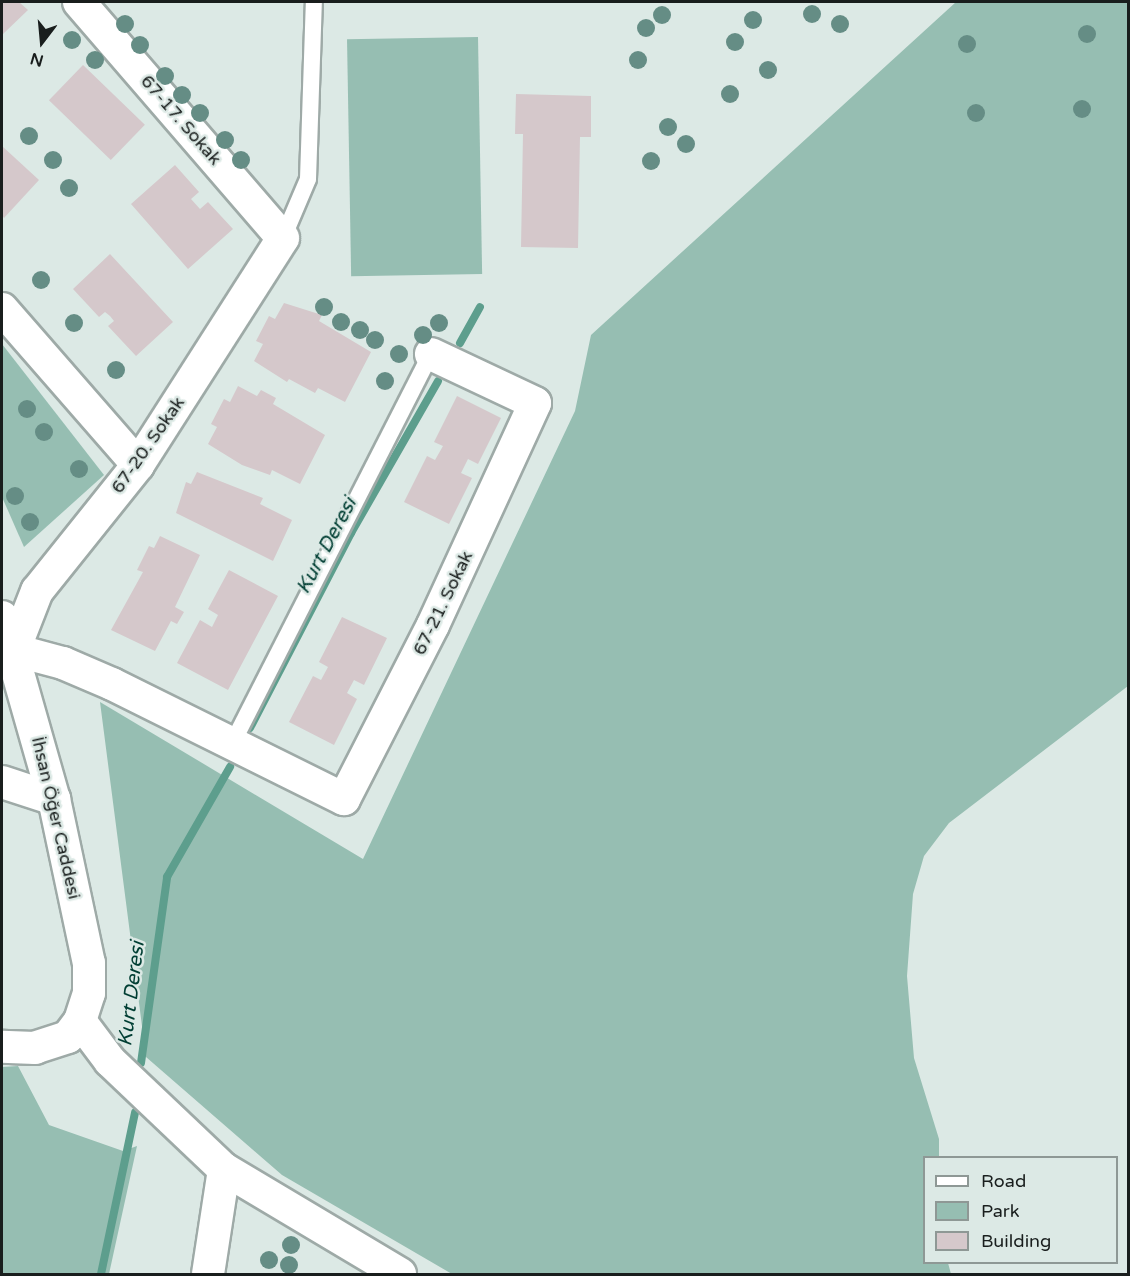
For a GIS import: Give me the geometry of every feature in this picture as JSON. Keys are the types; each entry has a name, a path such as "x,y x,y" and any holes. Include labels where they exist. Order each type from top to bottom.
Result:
{"street":[{"name":"67-17. Sokak","path":"79,2 283,238"},
{"name":"67-20. Sokak","path":"14,650 37,591 138,465 283,238"},
{"path":"2,309 138,465"},
{"name":"67-21. Sokak","path":"232,744 344,799 433,625 535,403 431,354"},
{"name":"İhsan Öğer Caddesi","path":"2,617 14,650 54,799 89,963 89,993 80,1021"},
{"path":"14,650 63,663 232,744"},
{"path":"2,782 54,799"},
{"path":"2,1047 53,1045 68,1037 80,1021 110,1061 224,1169 400,1275"},
{"path":"208,1275 224,1169"}],"lane":[{"path":"283,238 308,179 314,2"},
{"path":"232,744 431,354"}],"green space":[{"path":"956,2 1128,2 1128,686 949,823 924,856 913,894 907,976 914,1058 939,1139 939,1156 923,1156 923,1264 948,1264 951,1274 452,1274 282,1175 146,1057 100,702 363,859 575,411 591,335"},
{"path":"478,37 482,274 351,276 347,39"},
{"path":"2,344 104,475 24,547 2,497"},
{"path":"18,1066 49,1125 123,1151 137,1146 109,1274 2,1274 2,1067"}],"building":[{"path":"2,2 19,2 28,10 2,35"},
{"path":"83,65 145,125 111,160 49,100"},
{"path":"516,94 591,96 591,137 580,137 578,248 521,247 523,134 515,134"},
{"path":"2,146 39,180 4,218 2,215"},
{"path":"175,165 199,192 191,199 200,209 208,202 233,229 188,269 131,204"},
{"path":"110,254 173,322 136,356 108,326 114,321 110,316 105,312 99,317 73,289"},
{"path":"284,303 322,315 319,321 371,352 345,402 318,388 315,393 289,379 287,382 254,361 263,344 256,341 269,316 275,319"},
{"path":"238,386 257,396 261,390 276,398 273,404 325,435 300,484 272,470 270,475 242,465 208,444 217,427 211,424 224,399 230,402"},
{"path":"457,396 501,418 478,464 468,459 461,473 472,478 449,524 404,502 427,456 435,460 443,446 434,442"},
{"path":"197,472 263,498 260,504 292,520 273,561 176,513 186,482 191,484"},
{"path":"160,536 200,555 175,607 184,612 177,624 171,621 155,651 111,630 143,572 137,570 149,546 154,548"},
{"path":"229,570 278,596 228,690 177,663 200,620 212,627 218,615 208,609"},
{"path":"342,617 387,638 364,685 354,680 347,693 357,699 334,745 289,722 313,676 321,680 328,667 319,662"}],"waterway":[{"name":"Kurt Deresi","path":"460,343 480,307"},
{"name":"Kurt Deresi","path":"250,728 351,533 438,381"},
{"name":"Kurt Deresi","path":"141,1063 167,877 230,767"},
{"name":"Kurt Deresi","path":"101,1274 135,1113"}]}
